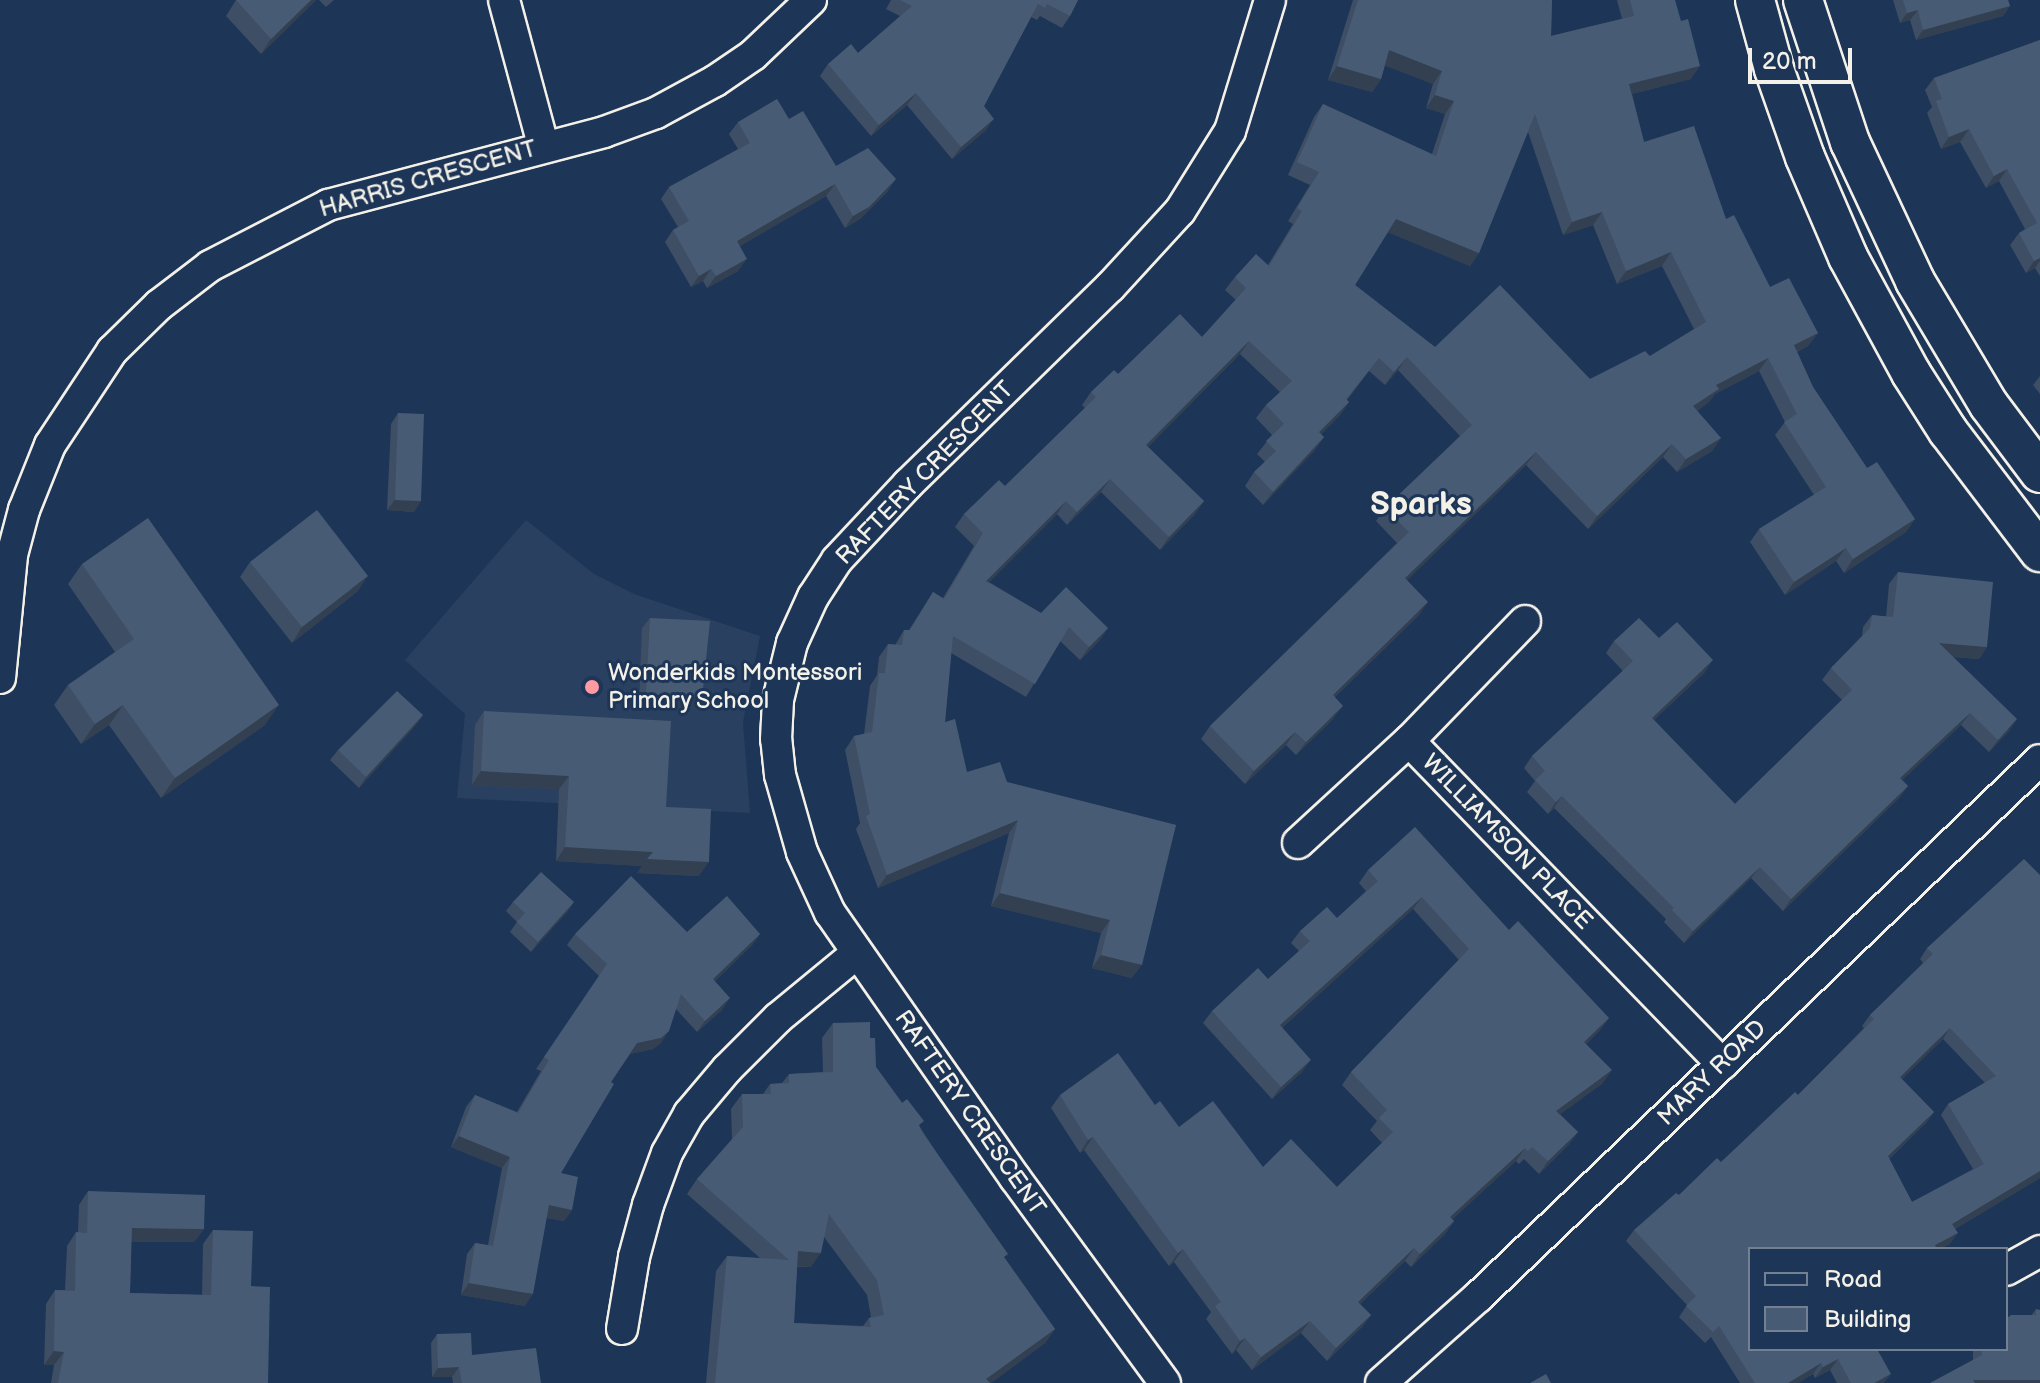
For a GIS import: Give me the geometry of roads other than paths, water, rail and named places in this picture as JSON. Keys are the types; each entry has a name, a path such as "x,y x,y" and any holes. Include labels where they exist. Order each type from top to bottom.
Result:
{"street":[{"path":"504,0 543,145"},
{"name":"HARRIS CRESCENT","path":"0,678 12,555 29,497 50,445 78,397 112,351 140,324 210,266 328,205 627,125 679,100 753,55 811,0"},
{"name":"RAFTERY CRESCENT","path":"1165,1383 856,954 830,913 802,852 780,775 776,739 778,700 792,643 813,597 837,560 908,484 1110,287 1180,211 1230,131 1270,0"},
{"path":"1755,0 1774,69 1805,157 1848,257 1911,373 1948,431 2040,552"},
{"path":"1803,0 1850,142 1908,266 1989,405 2040,473"},
{"name":"WILLIAMSON PLACE","path":"1525,621 1409,741 1722,1064"},
{"path":"1298,843 1409,741"},
{"name":"MARY ROAD","path":"1381,1383 1478,1297 2040,760"},
{"path":"622,1329 648,1205 667,1153 689,1114 727,1069 778,1018 856,954"},
{"path":"2008,1269 2040,1251"}],"place":[{"name":"Wonderkids Montessori Primary School","path":"592,687"}],"district":[{"name":"Sparks","path":"1421,505"}]}
